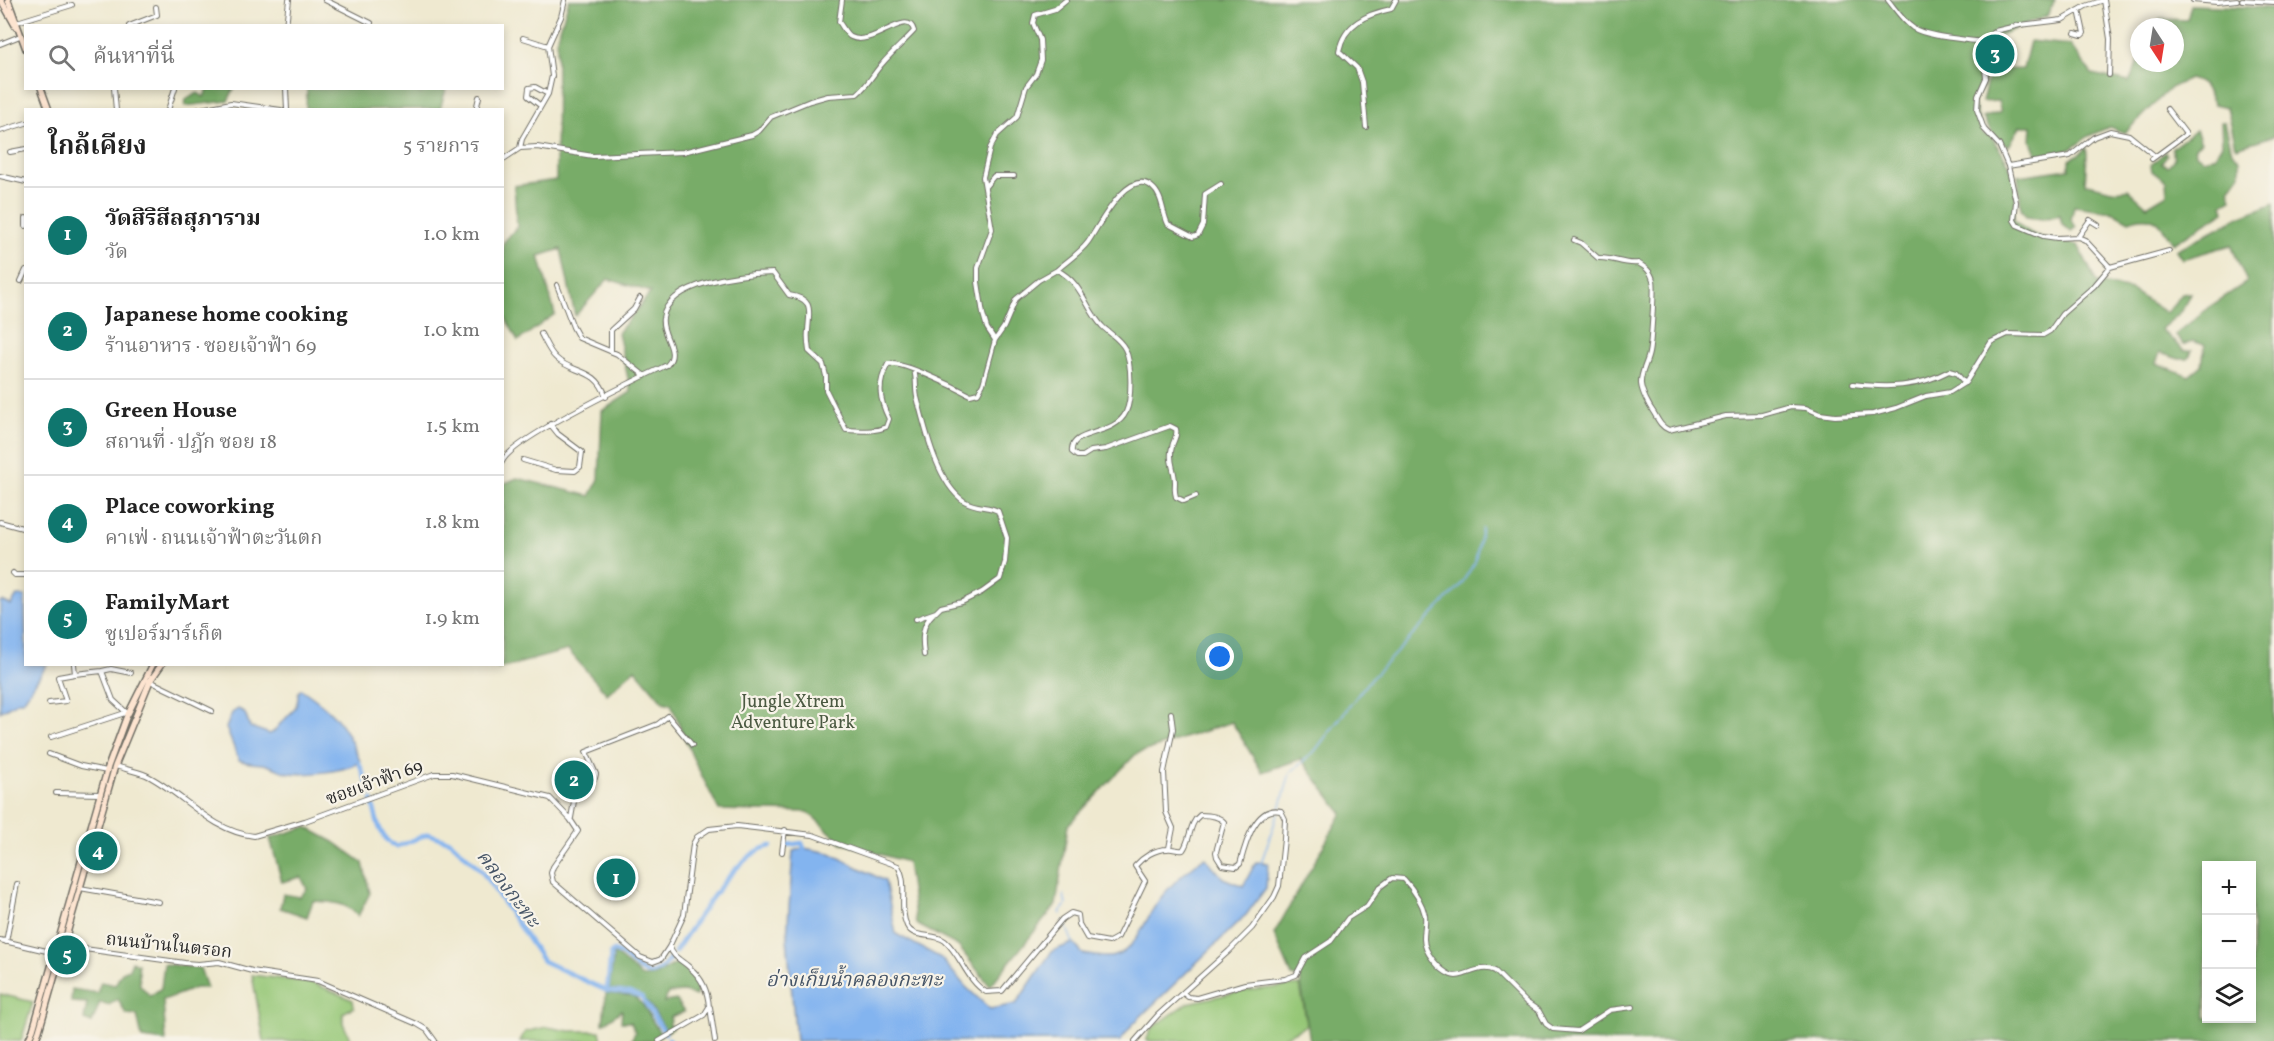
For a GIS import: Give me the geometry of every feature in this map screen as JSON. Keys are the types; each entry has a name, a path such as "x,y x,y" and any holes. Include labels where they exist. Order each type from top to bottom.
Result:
{"main road":[{"path":"1,0 17,25"},
{"path":"8,0 24,45"},
{"path":"42,90 48,108"},
{"path":"28,1041 107,771 127,714 152,666"},
{"path":"34,1041 39,1031 115,766 150,681 161,666"}],"street":[{"path":"286,24 289,0"},
{"path":"325,0 370,23"},
{"path":"520,148 522,139 548,94 552,76 548,46 561,17 565,0"},
{"path":"504,159 520,148 537,147 593,156 682,152 752,135 759,131 771,117 810,101 828,96 857,94 895,49 914,32 909,23 902,23 870,38 849,37 839,22 842,0"},
{"path":"995,340 987,328 978,282 981,256 992,229 983,177 990,148 997,135 1017,117 1026,87 1036,74 1041,60 1040,40 1033,23 1035,15 1055,9 1066,0"},
{"path":"1366,127 1362,82 1357,68 1339,51 1341,40 1345,32 1361,19 1376,12 1391,9 1396,0"},
{"path":"1888,0 1900,16 1915,29 1982,42 1995,31 2020,25 2062,20 2104,0 2110,39 2109,75"},
{"path":"2193,0 2274,2"},
{"path":"17,25 72,5"},
{"path":"134,24 157,15 156,7"},
{"path":"2075,33 2082,35 2084,33 2079,10"},
{"path":"0,44 20,36"},
{"path":"523,38 548,46"},
{"path":"1982,42 1986,78 1978,96 1977,110 1984,129 1999,146 2008,166 2016,202 2014,220 2017,225 2043,236 2078,237 2085,240 2110,267"},
{"path":"541,106 528,96 529,88 535,87 548,94"},
{"path":"114,90 116,108"},
{"path":"169,108 174,90"},
{"path":"286,90 287,108"},
{"path":"476,108 479,97"},
{"path":"206,108 231,103 267,108"},
{"path":"2008,166 2070,156 2094,137 2110,131 2129,135 2154,158 2186,134 2167,109"},
{"path":"0,131 24,124"},
{"path":"10,152 24,149"},
{"path":"0,176 24,182"},
{"path":"984,188 994,176 1014,176"},
{"path":"504,457 517,445 550,424 667,365 673,359 673,355 663,330 663,317 672,302 682,293 704,282 773,273 789,295 802,297 808,303 810,311 807,333 809,351 823,364 826,390 846,430 878,431 886,427 889,419 879,394 882,375 888,364 893,363 914,370 970,394 978,393 995,340 1004,327 1016,299 1079,251 1118,197 1134,184 1147,183 1158,194 1168,224 1193,237 1198,235 1203,225 1205,194 1221,184"},
{"path":"2078,237 2090,220 2098,225"},
{"path":"1574,240 1598,258 1608,258 1627,264 1638,263 1649,270 1653,279 1651,341 1641,376 1641,387 1651,410 1664,428 1677,428 1726,416 1762,415 1791,407 1806,408 1820,414 1835,416 1874,414 1926,396 1950,392 1965,383 1991,342 2008,334 2043,335 2050,331 2062,314 2094,286 2110,267 2169,251"},
{"path":"1057,270 1064,273 1085,297 1101,325 1120,340 1126,350 1129,366 1129,406 1123,419 1109,429 1081,436 1071,446 1072,452 1077,456 1083,456 1091,451 1106,449 1170,426 1176,429 1177,434 1170,461 1176,497 1184,501 1196,496"},
{"path":"21,281 24,274"},
{"path":"557,285 579,338 611,351 645,376"},
{"path":"611,351 611,330 634,309 640,298"},
{"path":"541,334 556,358 591,376 603,386 606,397"},
{"path":"914,370 917,382 916,394 929,442 946,480 955,494 965,501 980,508 992,508 999,511 1007,538 1000,579 982,592 962,602 941,607 927,620 923,628 924,655"},
{"path":"1853,384 1891,388 1906,386 1948,371 1956,373 1965,383"},
{"path":"523,460 556,470 575,471 580,467 582,452 558,434 550,424"},
{"path":"0,523 24,529"},
{"path":"14,573 24,575"},
{"path":"916,619 936,612"},
{"path":"74,666 75,675"},
{"path":"49,703 66,701 58,677 111,669 131,673"},
{"path":"51,737 127,714 113,700 102,671"},
{"path":"150,681 212,711"},
{"path":"1169,848 1173,828 1166,812 1164,772 1173,729 1171,713"},
{"path":"692,745 668,716 658,724 586,752 596,774 595,778 576,790 570,819 578,831 551,873 553,882 640,957 653,962 661,959 669,947 684,915 692,854 697,837 703,832 718,828 737,826 813,835 898,866 903,874 904,918 909,930 944,941 975,982 986,992 1002,991 1062,919 1071,913 1078,915 1079,924 1087,938 1109,942 1118,937 1145,881 1135,866 1143,857 1169,848 1176,851 1183,849 1193,823 1200,815 1221,818 1224,822 1216,852 1217,857 1222,865 1236,867 1240,864 1248,835 1264,814 1276,810 1284,813 1284,839 1279,885 1274,897 1244,937 1158,1015 1135,1041"},
{"path":"49,754 81,766 107,771"},
{"name":"ซอยเจ้าฟ้า 69","path":"115,766 147,776 206,817 245,835 254,836 305,821 434,774 452,774 550,798 570,819"},
{"path":"56,793 100,794"},
{"path":"782,852 785,830"},
{"path":"1183,993 1188,997 1197,998 1245,984 1285,979 1296,975 1305,958 1331,941 1348,918 1367,906 1380,887 1392,878 1404,879 1419,900 1425,916 1426,946 1431,957 1449,974 1457,976 1476,969 1489,968 1496,971 1526,1002 1539,1011 1546,1024 1553,1029 1578,1031 1610,1010 1633,1006"},
{"path":"6,942 17,884"},
{"path":"79,888 159,902"},
{"path":"0,940 55,953"},
{"name":"ถนนบ้านในตรอก","path":"62,945 192,964 219,962 252,971 318,981 417,1023 427,1030 435,1041"},
{"path":"669,947 673,954 691,968 701,980 709,1006 715,1041"},
{"path":"659,1041 704,1016 709,1006"}],"green space":[{"name":"Jungle Xtrem Adventure Park","path":"569,0 2055,0 2047,16 1990,39 1983,87 1973,100 1983,135 1989,134 2007,161 2013,175 2016,194 2014,220 2028,231 2043,238 2078,245 2097,283 2131,290 2166,313 2182,294 2190,293 2182,311 2161,329 2184,351 2192,350 2188,359 2179,359 2160,353 2156,363 2189,376 2202,365 2205,345 2192,341 2184,345 2175,335 2209,307 2247,282 2231,245 2182,259 2176,250 2237,218 2274,203 2274,1041 1310,1041 1300,978 1292,976 1274,934 1342,813 1301,759 1262,772 1232,722 1136,754 1068,825 1056,905 990,986 958,946 916,924 907,862 842,843 808,812 719,810 692,756 671,704 663,702 635,669 607,694 568,650 498,669 498,666 504,666 504,484 517,478 590,496 599,479 602,411 631,392 618,333 651,292 608,279 575,316 561,249 539,256 555,314 518,341 504,315 504,242 517,227 514,186 556,180 557,38"},
{"path":"2191,5 2274,8 2274,136 2236,147 2227,107 2214,104 2202,83 2189,79 2170,88 2125,133 2109,127 2089,136 2069,150 2037,156 2031,141 2032,126 2020,126 2009,146 1996,140 1983,118 2001,112 1998,101 1982,102 1990,70 2023,69 2030,41 2070,45 2092,74 2129,82 2134,72 2184,72 2184,20 2187,20"},
{"path":"207,90 234,90 228,101 185,106 186,99 198,93 204,97"},
{"path":"307,90 414,90 421,94 423,90 446,90 440,108 306,108"},
{"path":"2221,122 2225,122 2232,152 2240,160 2240,174 2229,189 2232,199 2223,204 2225,211 2173,244 2161,225 2151,219 2138,218 2129,221 2111,211 2074,206 2071,220 2076,227 2071,231 2062,225 2060,215 2043,219 2026,217 2021,209 2018,176 2069,169 2069,160 2086,147 2085,184 2112,190 2128,189 2147,206 2167,194 2166,182 2152,171 2151,165 2166,151 2167,155 2161,163 2168,166 2174,159 2172,148 2196,130 2201,142 2195,147 2196,154 2203,159 2215,156 2222,144"},
{"path":"306,827 334,842 363,863 370,893 358,916 344,905 326,902 313,901 307,917 280,908 283,894 300,897 307,889 301,877 282,882 270,838"},
{"path":"614,953 642,977 654,976 677,963 693,976 698,983 696,996 684,992 669,993 664,1002 676,1000 684,1012 670,1017 669,1024 673,1028 667,1032 650,1006 639,996 622,990 609,989"},
{"path":"132,961 138,964 140,985 150,996 161,988 164,964 200,968 207,988 196,988 163,1000 166,1041 142,1038 137,1015 126,1014 118,999 109,1005 100,1002 92,1023 84,1020 87,1003 71,1002 72,989 97,993 101,982 115,985 122,972 129,969"},
{"path":"252,975 313,983 353,1000 354,1007 343,1013 343,1023 351,1041 264,1041"},
{"path":"1300,985 1307,1025 1277,1041 1146,1041 1152,1028 1188,1003 1242,991"},
{"path":"606,993 633,996 643,1005 661,1035 652,1041 631,1041 635,1032 631,1022 621,1022 622,1010 603,1023"},
{"path":"0,994 33,1002 21,1041 0,1041"},
{"path":"547,1027 569,1031 600,1031 602,1041 520,1041 525,1032"}],"water":[{"path":"17,596 24,596 24,666 46,666 23,701 18,701 0,712 0,602 11,605"},
{"path":"301,689 337,719 349,737 360,761 346,768 302,774 239,760 226,728 232,713 238,709 241,710 250,727 270,734 294,710"},
{"name":"อ่างเก็บน้ำคลองกะทะ","path":"804,848 830,853 885,881 896,934 941,958 966,987 990,1009 1016,1004 1052,951 1073,943 1083,954 1108,957 1123,952 1136,938 1157,903 1168,890 1182,875 1205,857 1223,878 1243,886 1256,862 1268,863 1266,888 1246,915 1133,1024 1120,1041 796,1041 787,937 793,851"}],"waterway":[{"path":"1280,809 1290,773 1314,752 1367,683 1460,586 1475,562 1482,528"},
{"name":"คลองกะทะ","path":"359,763 371,793"},
{"name":"คลองกะทะ","path":"372,800 379,827 390,843 396,847 428,834 450,841 481,870 543,961 607,991 630,993 642,998 665,1033"},
{"path":"1261,863 1278,813"},
{"path":"788,845 802,843 804,848"},
{"path":"675,952 705,907 731,874 758,851 771,846"},
{"path":"1061,914 1060,912 1066,905 1064,895"},
{"path":"1064,921 1073,943"},
{"name":"คลองกะทะ","path":"607,991 611,953 614,951 622,954 646,973 653,973 661,969 670,959"}],"place":[{"name":"Green House","path":"1995,54"},
{"name":"Japanese home cooking","path":"574,780"},
{"name":"Place coworking","path":"98,851"},
{"name":"วัดสิริสีลสุภาราม","path":"616,878"},
{"name":"FamilyMart","path":"67,955"}]}
